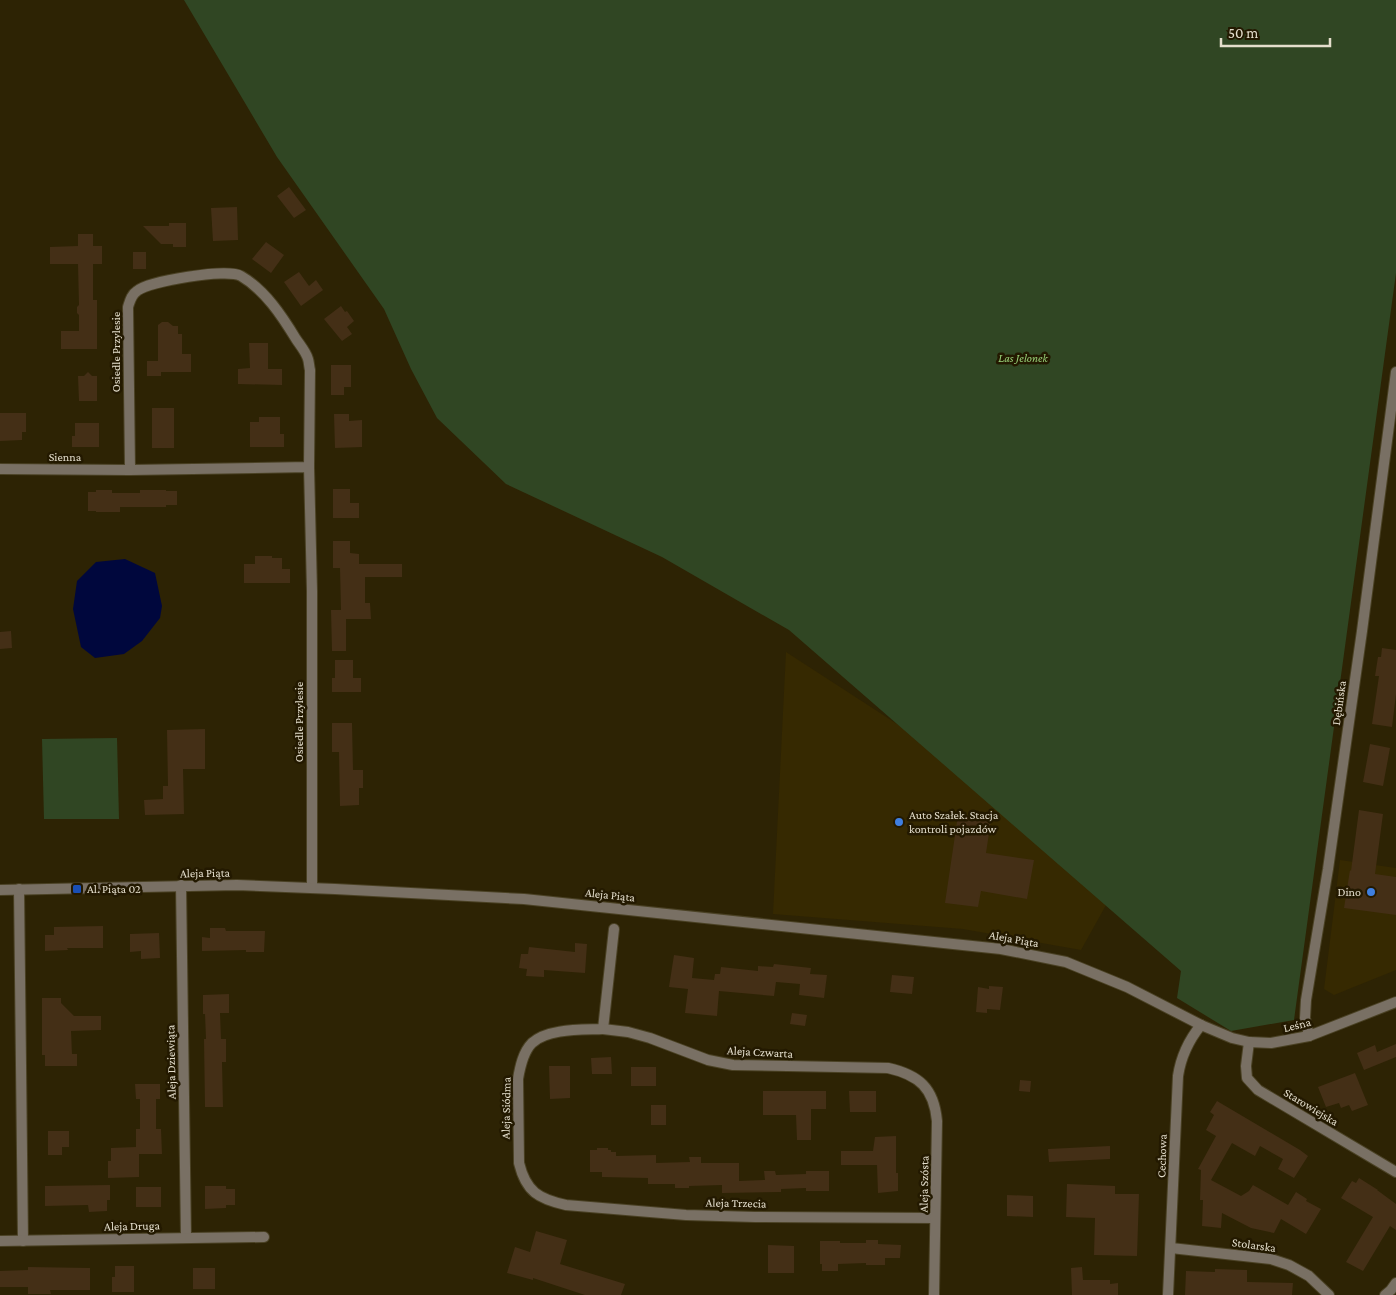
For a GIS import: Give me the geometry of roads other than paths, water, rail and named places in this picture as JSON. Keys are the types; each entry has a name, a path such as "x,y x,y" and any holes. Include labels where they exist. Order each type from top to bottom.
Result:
{"street":[{"name":"Osiedle Przylesie","path":"130,470 128,307 131,297 135,292 148,286 190,276 226,273 235,273 241,276 267,298 283,317 308,359 310,370 312,888"},
{"name":"Dębińska","path":"1309,1036 1305,1018 1306,1000 1331,850 1396,372"},
{"path":"130,470 310,467"},
{"name":"Sienna","path":"0,469 130,470"},
{"name":"Aleja Dziewiąta","path":"181,885 186,1238"},
{"name":"Aleja Piąta","path":"0,890 237,885 524,899 1001,948 1066,962 1127,987 1201,1025"},
{"path":"19,889 23,1241"},
{"path":"603,1029 614,929"},
{"name":"Leśna","path":"1201,1025 1232,1038 1271,1044 1309,1036 1396,1002"},
{"name":"Cechowa","path":"1168,1295 1178,1076 1180,1061 1187,1044 1201,1025"},
{"name":"Aleja Czwarta","path":"603,1029 635,1034 694,1056 720,1063 747,1066 888,1068 904,1072 918,1080"},
{"name":"Aleja Siódma","path":"538,1196 526,1181 519,1163 518,1079 522,1059 532,1043 541,1038 570,1030 603,1029"},
{"name":"Starowiejska","path":"1249,1042 1246,1066 1247,1078 1258,1090 1396,1172"},
{"name":"Aleja Szósta","path":"918,1080 933,1099 937,1121 934,1295"},
{"name":"Aleja Trzecia","path":"538,1196 566,1205 686,1215 936,1218"},
{"name":"Aleja Druga","path":"0,1241 264,1237"},
{"name":"Stolarska","path":"1171,1248 1271,1259 1296,1268 1309,1276 1327,1294"},
{"path":"1385,1295 1396,1283"}],"place":[{"name":"Auto Szałek. Stacja kontroli pojazdów","path":"899,822"},
{"name":"Al. Piąta 02","path":"77,889"},
{"name":"Dino","path":"1371,892"}],"park label":[{"name":"Las Jelonek","path":"1023,358"}]}
